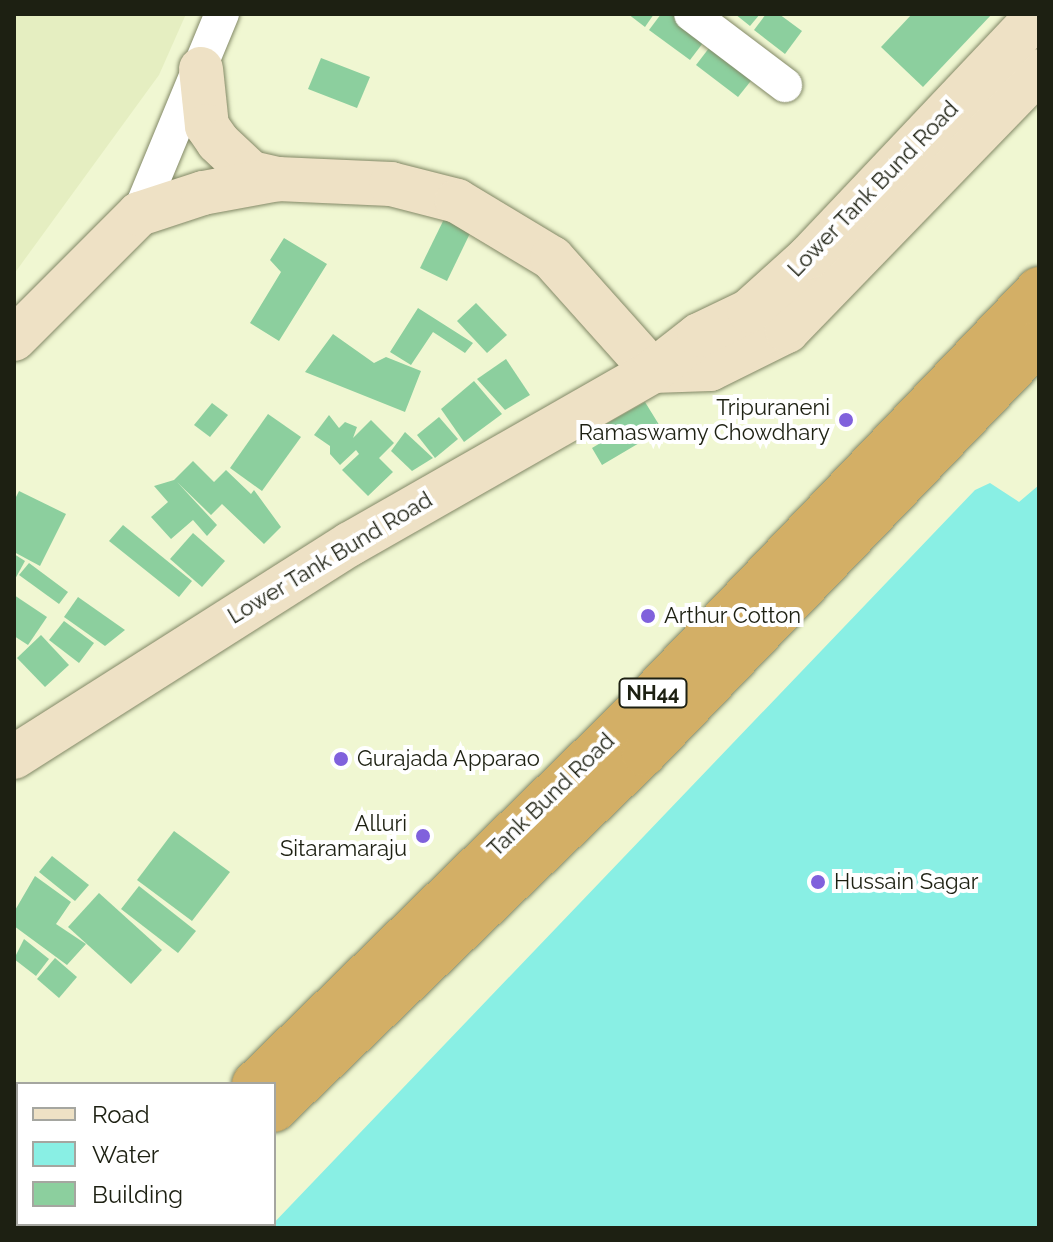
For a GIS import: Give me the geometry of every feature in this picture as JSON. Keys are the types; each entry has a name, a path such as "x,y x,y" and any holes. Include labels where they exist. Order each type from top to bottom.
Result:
{"highway":[{"name":"Tank Bund Road","path":"256,1082 620,728 1039,289"},
{"name":"NH44","path":"276,1108 644,754 1039,342"}],"main road":[{"name":"Lower Tank Bund Road","path":"14,757 350,544 653,371 699,335 772,293 1039,14"},
{"path":"201,69 207,126 218,142 251,173 278,179 391,184 457,201 509,227 552,258 653,371"},
{"name":"Lower Tank Bund Road","path":"653,371 710,369 787,331 1039,71"},
{"path":"14,339 139,214 203,193 278,179"}],"street":[{"path":"139,214 222,14"},
{"path":"691,14 785,85"}],"shaded area":[{"path":"14,14 186,14 159,75 14,274"}],"water":[{"name":"Hussain Sagar","path":"990,483 1019,502 1039,485 1039,1228 269,1228 276,1226 276,1221 975,490"}],"building":[{"path":"628,14 654,14 645,27"},
{"path":"661,14 680,14 709,35 690,60 649,30"},
{"path":"735,14 760,14 750,26"},
{"path":"766,14 779,14 802,31 785,54 754,30"},
{"path":"912,14 992,14 923,87 881,47"},
{"path":"716,39 758,72 738,97 696,65"},
{"path":"321,58 370,77 357,108 308,89"},
{"path":"447,213 474,225 447,281 420,268"},
{"path":"284,238 327,264 279,341 250,323 281,272 270,260"},
{"path":"476,303 507,335 487,353 457,321"},
{"path":"418,308 473,343 465,353 433,332 411,365 390,352"},
{"path":"333,334 374,363 386,357 421,371 405,412 305,372"},
{"path":"506,359 530,395 505,410 477,379"},
{"path":"474,381 502,414 464,442 441,409"},
{"path":"645,402 666,436 653,444 646,439 602,465 592,448 617,433 614,428 601,435 597,429"},
{"path":"212,403 228,415 210,437 194,425"},
{"path":"268,414 301,437 262,491 230,468"},
{"path":"329,415 339,428 345,422 357,427 353,438 371,420 394,443 379,458 393,472 368,496 342,470 359,454 356,450 340,465 330,454 330,446 314,435"},
{"path":"439,417 458,439 435,458 417,435"},
{"path":"405,432 433,458 412,471 391,451"},
{"path":"193,461 214,482 226,470 251,494 254,490 281,527 264,544 222,504 211,515 177,482 217,525 207,536 193,520 171,539 151,517 168,502 154,486 174,480"},
{"path":"19,491 66,514 40,566 14,552 14,501"},
{"path":"123,525 192,581 179,597 109,541"},
{"path":"193,533 225,561 202,587 170,559"},
{"path":"14,554 25,561 14,581"},
{"path":"29,563 68,592 59,604 19,575"},
{"path":"14,595 47,617 28,645 14,636"},
{"path":"78,597 125,630 105,646 64,617"},
{"path":"64,621 94,643 79,663 49,640"},
{"path":"41,635 69,665 45,687 17,658"},
{"path":"174,831 230,872 192,921 137,880"},
{"path":"52,856 89,885 75,901 39,872"},
{"path":"35,876 71,902 56,924 86,944 67,965 14,926 14,912"},
{"path":"139,886 196,931 178,953 121,909"},
{"path":"99,893 162,950 131,984 68,927"},
{"path":"24,939 49,959 36,976 14,959"},
{"path":"55,958 77,977 59,998 37,979"},
{"path":"16,1162 16,1214 14,1212"}],"place":[{"name":"Tripuraneni Ramaswamy Chowdhary","path":"846,420"},
{"name":"Arthur Cotton","path":"648,616"},
{"name":"Gurajada Apparao","path":"341,759"},
{"name":"Alluri Sitaramaraju","path":"423,836"},
{"name":"Hussain Sagar","path":"818,882"}]}
